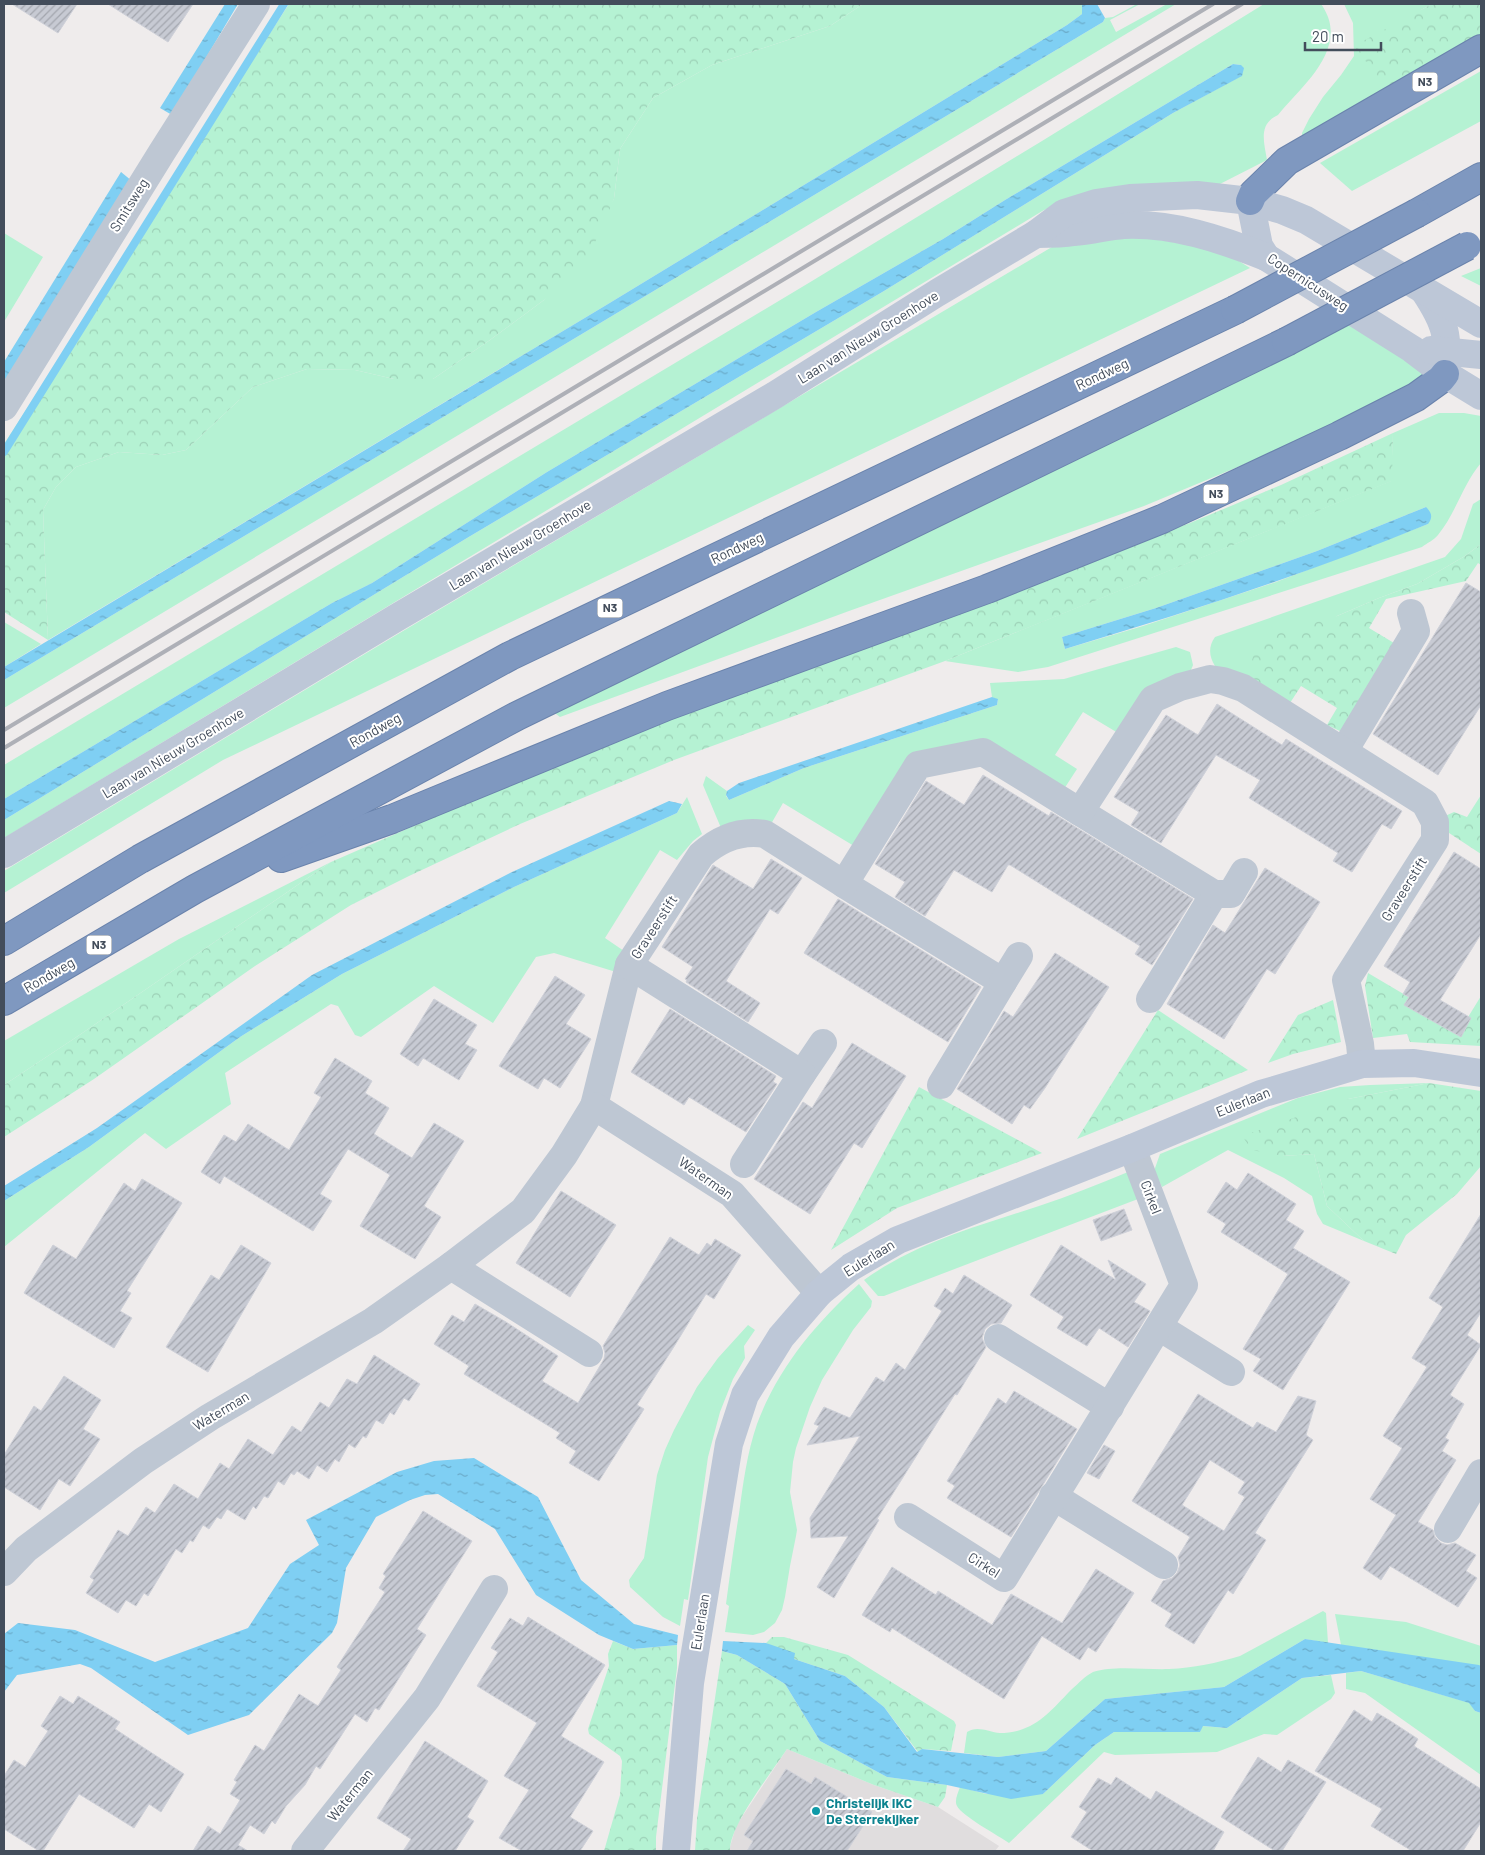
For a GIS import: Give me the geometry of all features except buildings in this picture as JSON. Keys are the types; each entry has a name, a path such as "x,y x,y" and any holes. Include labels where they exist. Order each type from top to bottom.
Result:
{"highway":[{"name":"N3","path":"1250,201 1253,194 1287,161 1481,49"},
{"name":"Rondweg","path":"4,941 140,859 510,656 1235,310 1417,214 1481,177"},
{"name":"Rondweg","path":"4,1001 195,889 518,716 1286,342 1474,242"},
{"name":"N3","path":"195,889 392,819 667,706 987,589 1162,519 1416,397 1441,380 1446,362"}],"street":[{"name":"Smitsweg","path":"4,408 256,4"},
{"name":"Laan van Nieuw Groenhove","path":"4,854 396,618 775,395 929,298 1036,234 1064,213 1096,203 1130,198 1197,195 1250,201"},
{"name":"Copernicusweg","path":"1250,201 1259,246 1266,257 1412,349 1446,362 1481,396"},
{"path":"1250,201 1282,210 1306,220 1481,324"},
{"name":"Laan van Nieuw Groenhove","path":"1036,234 1074,232 1125,225 1149,226 1186,231 1219,239 1266,257"},
{"path":"1424,291 1443,322 1446,332 1446,362 1481,355"},
{"path":"1344,751 1416,632 1411,613"},
{"name":"Graveerstift","path":"1080,812 1153,699 1180,687 1210,679 1243,688 1425,803 1435,822 1435,840 1346,980 1360,1044 1362,1064"},
{"path":"844,884 918,766 983,752 1214,894 1231,894 1244,872"},
{"name":"Graveerstift","path":"802,1074 629,965 701,855 715,843 751,832 765,834 1003,982"},
{"path":"1150,999 1214,894"},
{"path":"942,1085 1019,956"},
{"name":"Waterman","path":"4,1572 26,1549 143,1460 210,1417 373,1321 451,1266 523,1211 564,1155 594,1106 629,965"},
{"path":"744,1164 823,1043"},
{"name":"Eulerlaan","path":"676,1851 690,1683 729,1444 745,1395 780,1338 819,1293 851,1268 898,1240 1132,1148 1261,1094 1362,1064 1414,1063 1481,1073"},
{"name":"Waterman","path":"594,1106 732,1194 819,1293"},
{"name":"Cirkel","path":"908,1517 1004,1578 1053,1496 1110,1407 1184,1285 1132,1148"},
{"path":"451,1266 589,1353"},
{"path":"1159,1326 1231,1372"},
{"path":"998,1338 1110,1407"},
{"path":"1448,1529 1481,1474"},
{"path":"1053,1496 1164,1565"},
{"name":"Waterman","path":"305,1851 427,1698 494,1589"}],"shaded area":[{"path":"787,1749 874,1785 938,1807 999,1846 995,1851 730,1851 736,1826"}],"green space":[{"path":"289,4 863,4 830,26 712,65 653,98 620,149 614,199 586,263 544,300 433,379 394,379 355,370 307,369 253,387 186,450 162,455 119,452 76,467 56,487 43,510 48,640 4,612 4,444"},
{"path":"863,4 1082,4 1082,14 1067,25 608,304 48,640 43,510 56,487 76,467 119,452 162,455 186,450 253,387 307,369 355,370 394,379 433,379 544,300 614,199 620,149 653,98 712,65 830,26"},
{"path":"1140,4 1110,20 1116,32 1167,4 1176,4 4,708 4,680 1103,22 1105,18 1113,17"},
{"path":"1264,4 1321,4 1328,17 1331,31 1329,45 1324,58 1307,83 1278,115 1267,123 1264,134 1267,160 1214,187 1091,197 1044,210 4,838 4,820 467,538 884,291 1173,113 1241,76 1241,65 1233,64 943,239 547,472 372,583 332,603 4,799 4,765 812,281"},
{"path":"1344,4 1432,4 1421,10 1390,93 1302,141 1302,133 1309,119 1354,56 1353,23"},
{"path":"1432,4 1481,4 1481,37 1390,93 1354,46"},
{"path":"1481,71 1481,121 1352,191 1320,163"},
{"path":"4,233 43,257 4,322"},
{"path":"1127,234 1223,251 1250,268 223,760 4,893 4,871 403,631 1057,244"},
{"path":"1481,268 1481,286 1461,276"},
{"path":"1348,322 1428,372 1412,390 1293,444 1144,506 560,717 551,710"},
{"path":"1439,413 1464,413 1481,416 1481,463 1469,480 1444,526 1436,537 1422,547 1048,667 1018,672 945,661 1391,481 1393,433","holes":["1426,507 1428,524 1276,582 1143,626 1065,649 1062,637 1156,608 1317,551"]},
{"path":"1393,433 1392,481 945,661 674,760 520,824 351,905 255,966 94,1079 4,1137 4,1085 331,862 645,725 843,647 1190,523 1281,485"},
{"path":"1481,499 1481,544 1465,556 1417,584 1337,616 1248,677 1215,666 1210,652 1211,644 1215,637 1445,557 1461,539 1473,504"},
{"path":"1481,544 1481,565 1478,563 1466,581 1386,599 1369,628 1394,643 1342,732 1327,725 1337,708 1301,686 1290,703 1248,677 1257,640 1337,616 1417,584 1465,556"},
{"path":"4,622 41,644 4,667"},
{"path":"1176,647 1190,652 1193,665 1189,675 1118,733 1083,712 1055,755 1077,769 1064,789 943,748 854,846 783,803 771,824 721,828 703,785 706,776 727,791 726,796 729,800 804,768 997,705 998,700 992,697 990,683 1064,679"},
{"path":"1481,795 1481,854 1446,831 1445,816 1454,812 1467,817"},
{"path":"687,797 702,834 693,841 677,860 660,850 605,938 624,951 616,972 554,953 536,957 493,1023 434,986 361,1037 355,1035 338,1006 331,1004 225,1073 231,1104 166,1149 145,1133 4,1247 4,1201 89,1147 240,1037 342,974 514,887 677,813"},
{"path":"331,862 4,1085 4,1041 179,939"},
{"path":"1368,973 1462,1027 1481,996 1481,1046 1410,1042 1407,1034 1373,1038 1365,986"},
{"path":"1333,1000 1341,1042 1293,1054 1268,1063 1298,1015"},
{"path":"1158,1010 1248,1070 1077,1139"},
{"path":"1429,1083 1348,1099 1282,1156 1314,1154 1327,1206 1364,1241 1323,1224 1317,1214 1312,1196 1284,1178 1228,1150 1162,1187 1154,1171 1160,1154 1298,1098 1340,1087"},
{"path":"1429,1083 1481,1091 1481,1166 1457,1194 1406,1235 1396,1254 1364,1241 1327,1206 1314,1154 1282,1156 1252,1150 1242,1136 1348,1099"},
{"path":"919,1087 1042,1153 897,1208 831,1250"},
{"path":"1128,1172 1138,1199 884,1296 878,1296 864,1280 905,1255 948,1236 1039,1206"},
{"path":"859,1284 872,1301 871,1307 853,1330 822,1380 810,1407 796,1448 790,1492 797,1530 782,1610 775,1623 764,1632 753,1635 725,1632 729,1606 726,1604 744,1480 757,1424 776,1384 799,1348 827,1315"},
{"path":"748,1325 755,1330 744,1346 745,1358 733,1379 720,1412 708,1457 688,1600 684,1599 680,1626 663,1617 630,1587 629,1580 644,1558 657,1475 674,1430 697,1387 718,1358"},
{"path":"1323,1611 1326,1613 1328,1643 1305,1639 1224,1687 1105,1699 1046,1751 998,1757 964,1753 967,1732 979,1729 1009,1733 1030,1726 1043,1717 1093,1672 1120,1668 1178,1668 1205,1665 1231,1659 1240,1656"},
{"path":"1335,1614 1406,1622 1481,1646 1481,1666 1341,1645"},
{"path":"772,1637 784,1637 848,1655 954,1721 956,1725 951,1751 922,1749 918,1752 884,1707 845,1676 794,1659 766,1643"},
{"path":"613,1641 633,1649 677,1645 677,1668 656,1837 656,1851 604,1851 620,1795 622,1761 620,1756 589,1734 588,1729 609,1666 608,1654"},
{"path":"722,1651 737,1655 785,1684 820,1741 887,1777 947,1785 945,1797 938,1807 874,1785 787,1749 736,1828 730,1851 695,1851 697,1819"},
{"path":"1361,1671 1470,1703 1475,1711 1481,1713 1481,1775 1365,1693 1346,1689 1346,1673"},
{"path":"1331,1675 1335,1693 1331,1699 1277,1735 1264,1734 1217,1752 1115,1755 1104,1752 1009,1843 966,1815 956,1804 960,1787 986,1794 1043,1794 1095,1745 1114,1732 1200,1732 1202,1726 1227,1728 1302,1678"}],"water":[{"path":"225,4 238,4 172,115 160,108"},
{"path":"1082,4 1097,4 1105,18 1103,22 4,680 4,667 608,304 1067,25 1082,14"},
{"path":"1233,64 1241,65 1244,68 1242,76 1173,113 884,291 467,538 4,820 4,799 332,603 372,583 547,472 943,239"},
{"path":"121,172 132,181 4,383 4,362"},
{"path":"1426,507 1431,515 1428,524 1383,542 1248,591 1065,649 1062,637 1156,608 1317,551"},
{"path":"992,697 998,699 997,705 804,768 729,800 726,795 727,791 739,783"},
{"path":"669,801 682,804 677,813 514,887 342,974 240,1037 89,1147 4,1201 4,1186 97,1128 312,975 512,872"},
{"path":"474,1458 538,1497 581,1580 634,1624 678,1635 677,1645 633,1649 599,1635 536,1595 495,1529 438,1494 425,1495 410,1500 376,1517 346,1568 337,1623 332,1633 249,1715 188,1735 91,1668 80,1664 17,1675 4,1692 4,1634 18,1623 75,1630 155,1662 248,1628 290,1564 319,1545 306,1520 397,1472 434,1461"},
{"path":"1305,1639 1479,1665 1481,1666 1481,1713 1475,1711 1469,1703 1361,1671 1302,1678 1227,1728 1203,1726 1200,1732 1114,1732 1095,1745 1043,1794 1011,1799 947,1785 887,1777 820,1741 785,1684 737,1655 722,1651 723,1641 766,1643 795,1653 794,1659 845,1676 884,1707 917,1752 922,1749 998,1757 1046,1751 1105,1699 1224,1687"}],"waterway":[{"path":"4,452 284,4"}],"railway":[{"path":"4,730 1213,4"},
{"path":"4,748 1242,4"}],"place":[{"name":"Christelijk IKC De Sterrekijker","path":"816,1811"}]}
